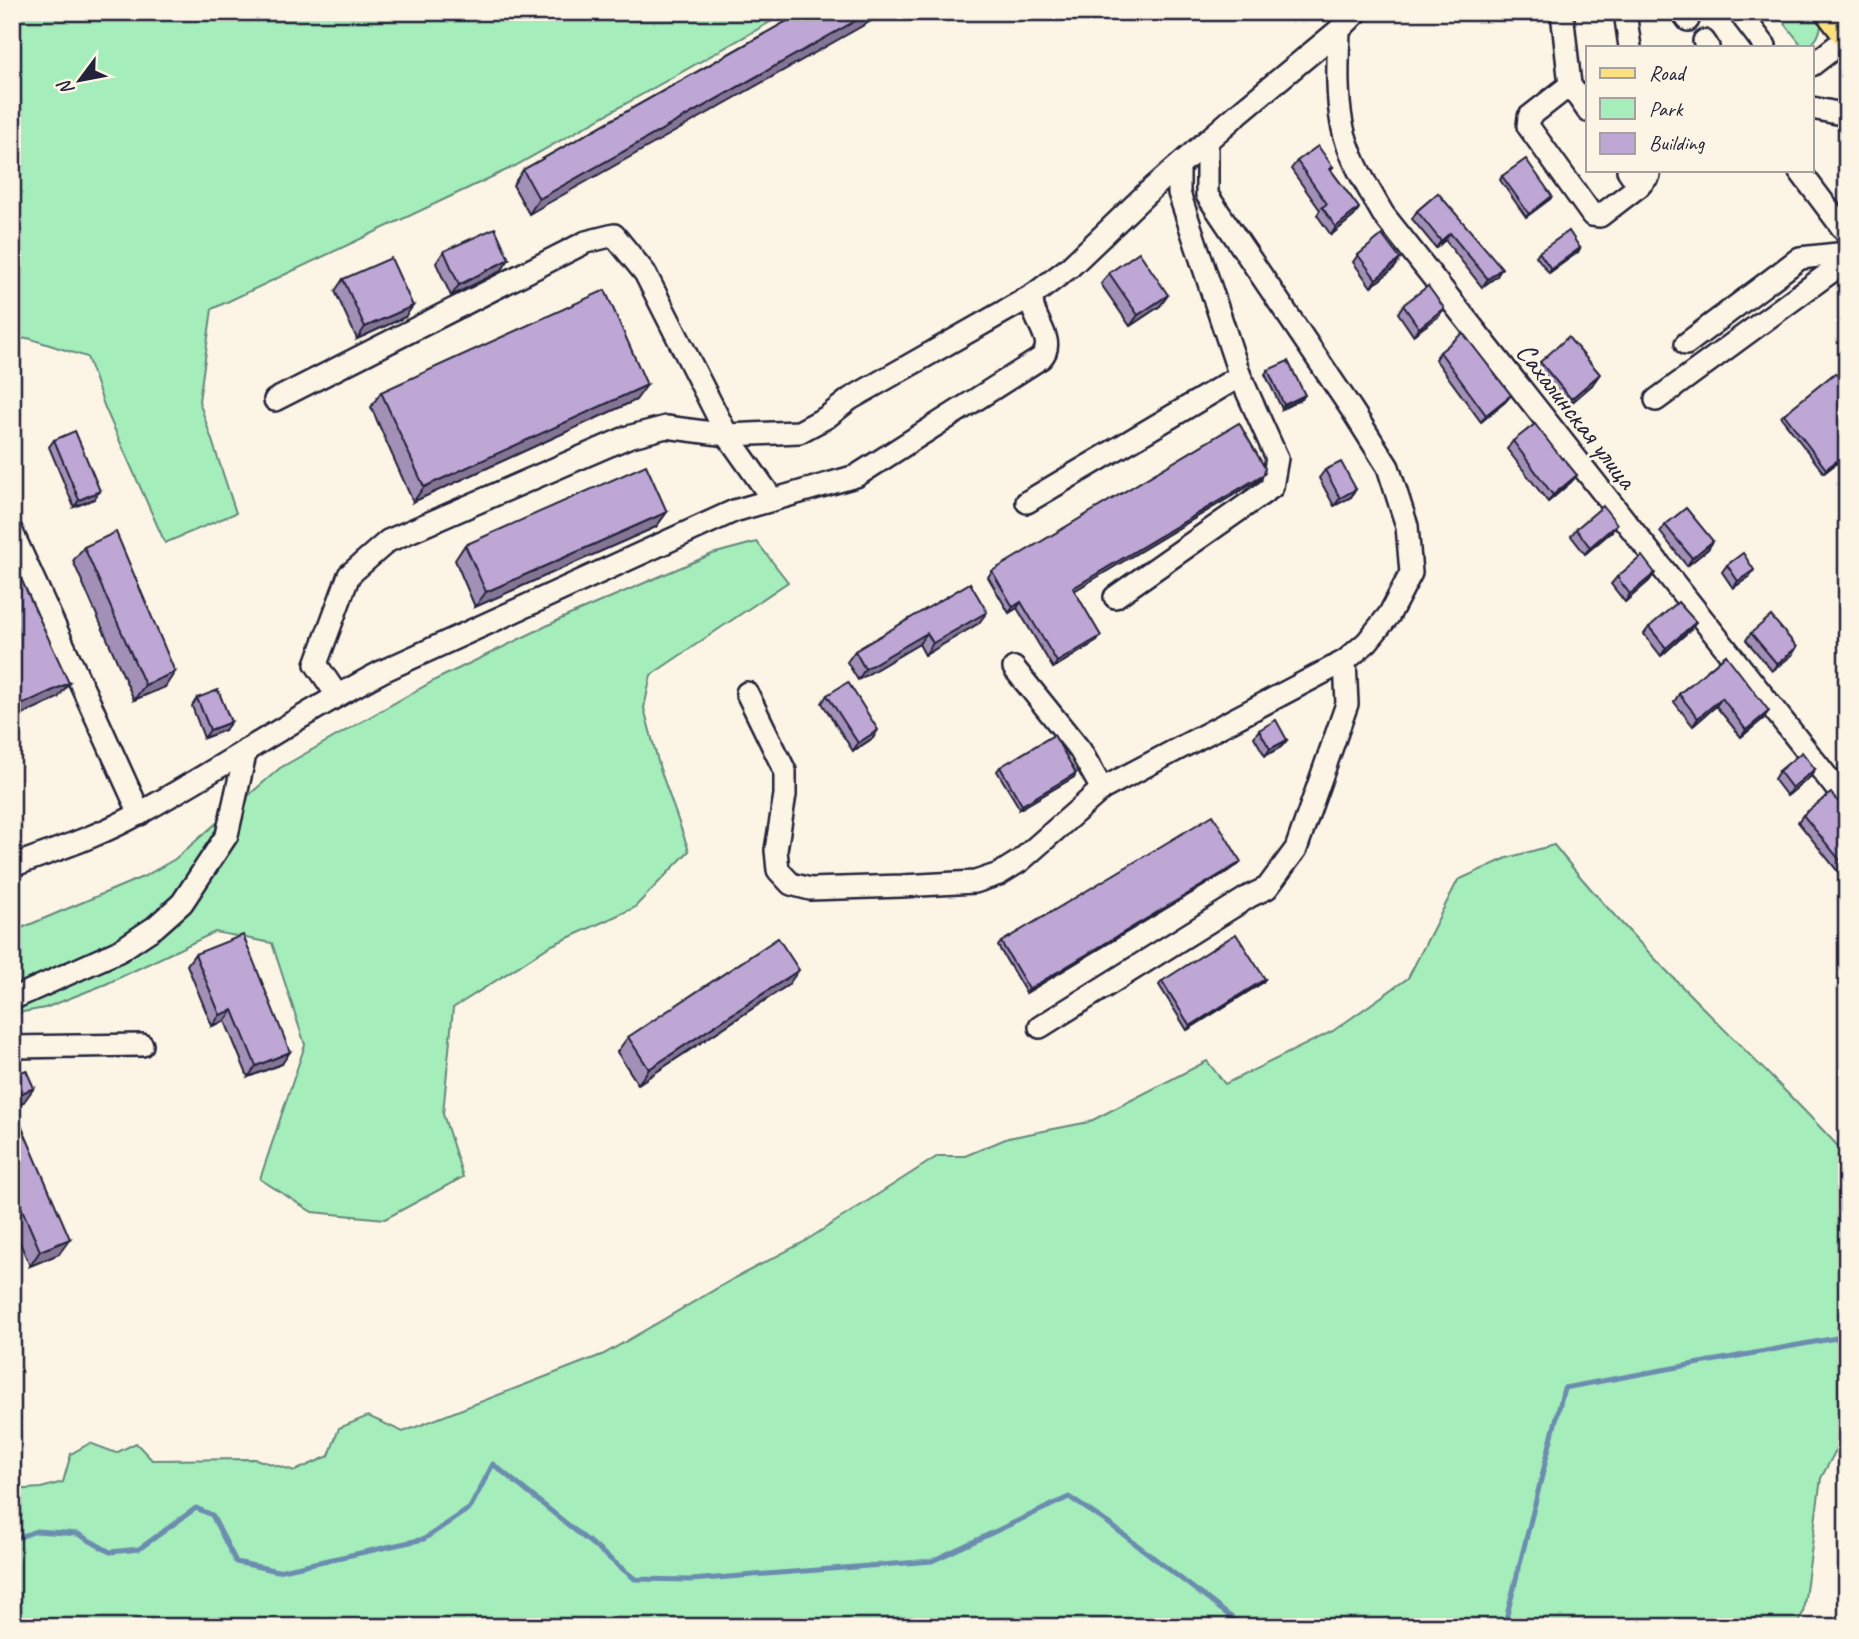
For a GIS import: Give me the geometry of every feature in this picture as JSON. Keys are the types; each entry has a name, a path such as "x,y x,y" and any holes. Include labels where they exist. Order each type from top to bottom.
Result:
{"main road":[{"path":"1830,12 1847,36"}],"street":[{"path":"337,695 316,664 349,576 388,541 628,437 666,427 727,435 799,432 828,417 850,399 1033,295 1070,267 1147,193 1357,12"},
{"path":"1562,12 1570,85 1586,108"},
{"path":"1625,12 1630,46"},
{"path":"1740,12 1763,46"},
{"name":"Сахалинская улица","path":"1339,30 1338,68 1342,124 1359,172 1383,214 1847,802"},
{"path":"1814,63 1847,36"},
{"path":"1570,85 1529,117 1528,125 1592,215 1600,216 1639,175"},
{"path":"1814,108 1847,115"},
{"path":"747,692 785,772 785,795 776,850 778,870 790,884 810,889 975,882 999,874 1020,860 1102,789 1345,661 1367,642 1390,615 1410,573 1407,526 1388,467 1207,195 1207,142"},
{"path":"1115,597 1272,487 1277,458 1240,376 1179,193 1179,167"},
{"path":"1800,172 1847,234"},
{"path":"275,400 586,242 614,235 645,273 727,435 773,500"},
{"path":"1686,344 1800,258 1847,253"},
{"path":"1656,400 1847,260"},
{"path":"12,866 104,831 140,814 337,695 383,671 721,517 856,476 1041,358 1048,344 1032,309 1033,295"},
{"path":"1027,502 1240,376"},
{"path":"12,532 140,814"},
{"path":"1040,1027 1267,888 1296,849 1347,704 1345,661"},
{"path":"1014,668 1080,750 1102,789"},
{"path":"12,999 119,951 155,927 182,903 226,835 246,750"},
{"path":"12,1047 142,1045"}],"green space":[{"path":"12,12 788,12 515,166 212,309 199,401 236,513 165,543 105,408 87,357 28,338 12,341"},
{"path":"1776,12 1818,12 1823,19 1819,33 1812,43 1802,46"},
{"path":"757,542 788,582 651,675 644,708 660,769 689,851 634,908 550,946 453,1008 443,1114 463,1177 385,1219 312,1212 260,1179 305,1045 272,943 215,932 106,984 45,1008 12,1014 12,932 145,876 175,859 280,768 437,679 565,617 712,554"},
{"path":"1554,845 1624,926 1847,1156 1847,1445 1836,1450 1821,1478 1803,1613 1796,1627 12,1627 12,1490 41,1488 63,1482 71,1454 90,1443 116,1453 136,1443 152,1460 255,1459 295,1471 329,1456 339,1428 368,1416 403,1432 604,1354 735,1278 802,1243 938,1156 965,1156 1008,1138 1089,1122 1207,1061 1225,1084 1333,1031 1408,978 1458,880 1507,858"}],"building":[{"path":"803,12 871,12 539,199 523,170"},
{"path":"1318,146 1333,167 1330,169 1359,208 1336,227 1322,207 1327,204 1297,161"},
{"path":"1526,159 1552,196 1529,214 1502,176"},
{"path":"1438,193 1502,268 1488,279 1450,233 1441,241 1417,211"},
{"path":"495,228 509,259 459,285 444,251"},
{"path":"1569,231 1580,248 1551,269 1539,252"},
{"path":"1382,235 1400,259 1376,279 1358,255"},
{"path":"1139,252 1168,295 1138,315 1109,273"},
{"path":"391,258 413,306 365,327 343,279"},
{"path":"1428,286 1444,308 1419,328 1403,305"},
{"path":"605,290 647,385 424,487 381,392"},
{"path":"1463,333 1511,395 1486,415 1440,352"},
{"path":"1568,337 1600,374 1571,399 1540,362"},
{"path":"1288,361 1305,395 1284,405 1268,370"},
{"path":"1835,373 1847,388 1847,453 1826,469 1784,414"},
{"path":"1239,423 1265,468 1264,474 1073,588 1101,636 1057,662 1021,602 1013,607 992,571"},
{"path":"1535,424 1577,475 1553,495 1513,441"},
{"path":"75,431 100,491 79,500 54,440"},
{"path":"1341,462 1356,489 1340,498 1325,470"},
{"path":"646,465 667,512 486,592 465,545"},
{"path":"1603,506 1617,524 1590,547 1576,529"},
{"path":"1686,508 1713,541 1692,558 1665,525"},
{"path":"116,532 175,672 145,685 84,547"},
{"path":"1743,553 1754,570 1738,581 1727,565"},
{"path":"1642,556 1655,573 1630,594 1617,577"},
{"path":"12,559 69,683 12,709"},
{"path":"970,583 987,612 933,643 927,633 865,669 855,651"},
{"path":"1678,602 1696,622 1666,648 1649,627"},
{"path":"1771,616 1797,647 1777,664 1751,633"},
{"path":"1726,655 1769,711 1746,730 1722,698 1698,718 1679,694"},
{"path":"848,682 878,730 858,743 827,695"},
{"path":"218,690 231,722 210,730 197,698"},
{"path":"1276,720 1287,740 1270,749 1259,730"},
{"path":"1054,735 1076,773 1022,805 1000,767"},
{"path":"1802,752 1815,769 1792,788 1779,771"},
{"path":"1831,793 1847,813 1847,869 1803,815"},
{"path":"1213,815 1241,862 1029,989 1001,942"},
{"path":"1236,934 1265,979 1190,1026 1162,981"},
{"path":"243,935 290,1052 256,1066 233,1010 220,1015 195,954"},
{"path":"778,938 799,970 649,1069 628,1037"},
{"path":"26,1070 34,1088 12,1097 12,1076"},
{"path":"12,1104 70,1239 40,1251 12,1186"}],"waterway":[{"path":"1504,1627 1564,1388 1847,1336"},
{"path":"12,1540 36,1531 78,1534 110,1552 139,1549 196,1508 212,1515 236,1562 278,1571 424,1539 470,1508 493,1464 635,1579 691,1580 932,1561 1069,1497 1111,1525 1244,1627"}]}
